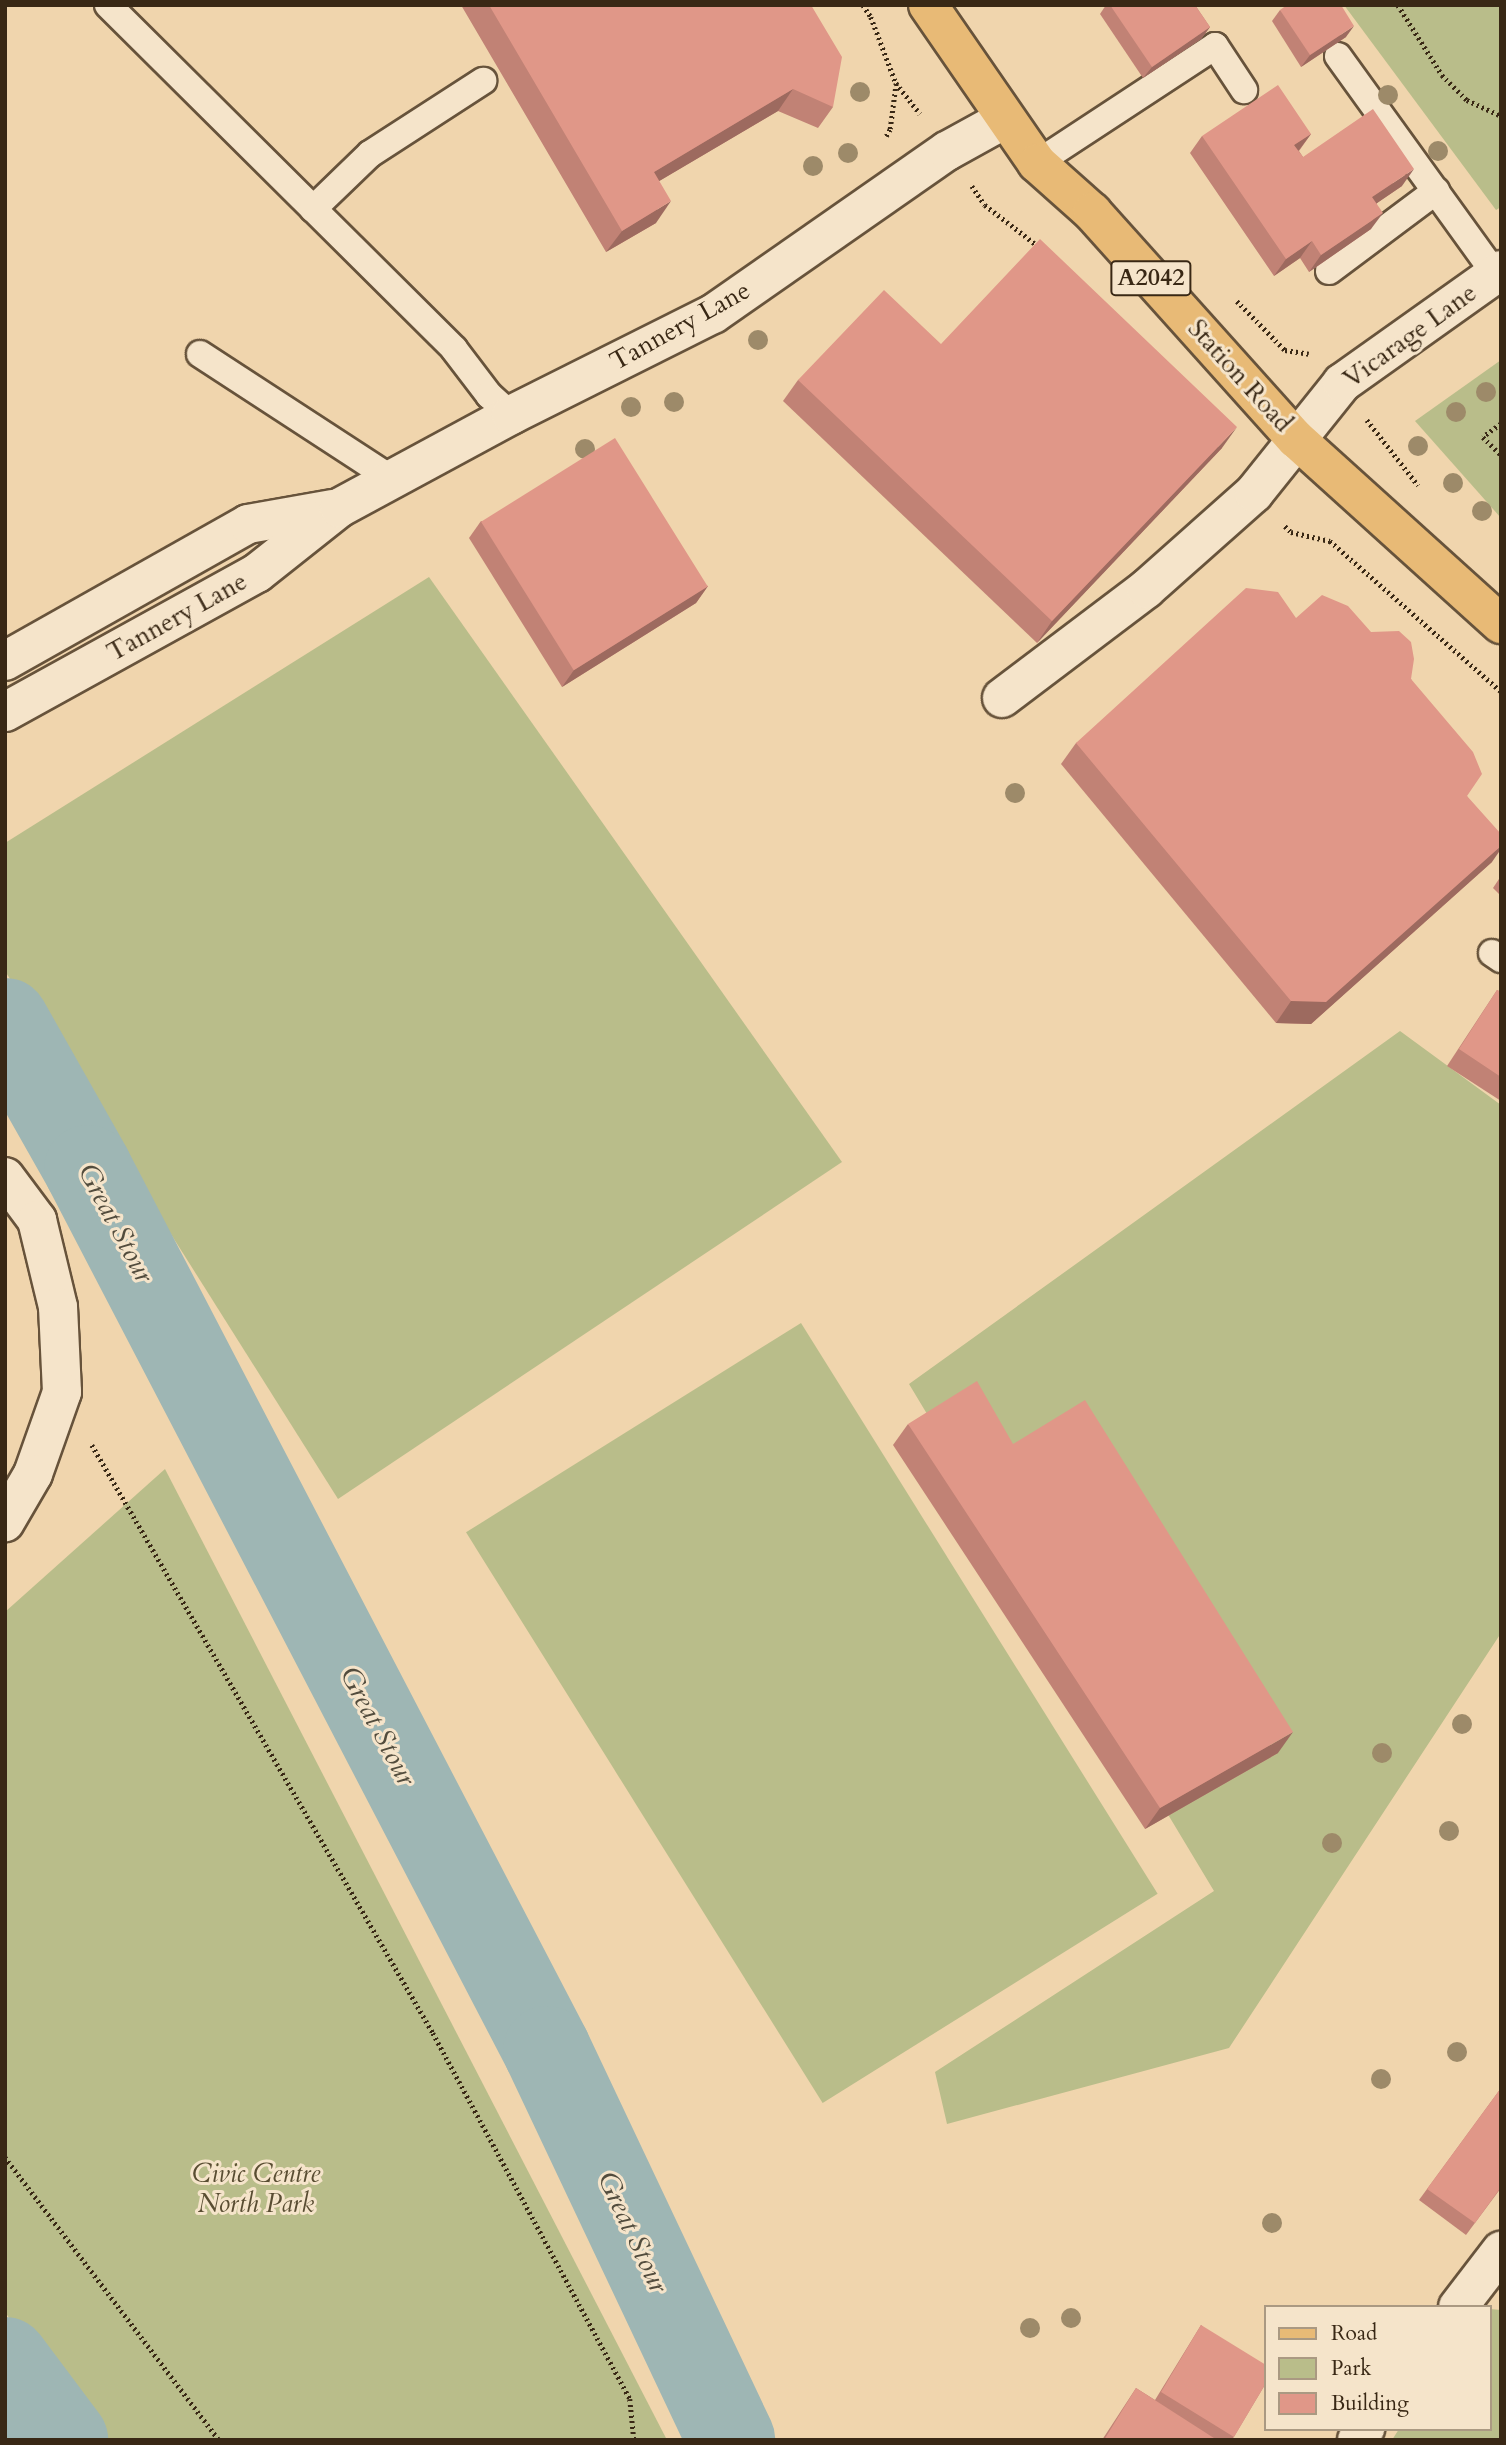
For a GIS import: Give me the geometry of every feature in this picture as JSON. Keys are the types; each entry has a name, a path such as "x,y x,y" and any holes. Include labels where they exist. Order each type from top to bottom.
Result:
{"main road":[{"name":"Station Road","path":"928,5 1037,163 1092,212 1296,439 1501,624"}],"street":[{"name":"Tannery Lane","path":"5,712 257,573 339,508 512,415 713,314 947,151 1005,119"},
{"name":"Vicarage Lane","path":"1002,698 1146,589 1254,494 1342,383 1498,272"},
{"name":"Tannery Lane","path":"5,661 248,524 339,508"},
{"path":"5,1177 37,1220 58,1307 62,1392 33,1474 5,1522"},
{"path":"1460,2305 1499,2256"}],"lane":[{"path":"108,5 454,349 489,395 512,415"},
{"path":"1037,163 1215,46 1244,90"},
{"path":"1338,56 1498,272"},
{"path":"313,209 370,154 483,81"},
{"path":"1329,271 1436,191"},
{"path":"200,354 393,480"}],"path":[{"path":"863,5 871,17 896,83"},
{"path":"1398,5 1442,75 1467,100 1501,116"},
{"path":"985,205 1043,251"},
{"path":"1227,291 1285,350 1320,355"},
{"path":"1362,414 1421,489"},
{"path":"1501,424 1483,437 1501,454"},
{"path":"1291,532 1330,541 1501,691"},
{"path":"62,1392 433,2033 630,2399 634,2440"},
{"path":"5,2157 219,2440"}],"green space":[{"path":"1344,5 1501,5 1501,207 1496,210"},
{"path":"1501,360 1501,518 1415,421"},
{"path":"429,577 842,1162 338,1499 5,971 5,843"},
{"path":"1400,1031 1501,1105 1501,1633 1229,2048 947,2124 935,2072 1214,1891 909,1384"},
{"path":"801,1323 1158,1894 823,2103 466,1532"},
{"name":"Civic Centre North Park","path":"165,1469 667,2440 93,2440 5,2312 5,1612"},
{"path":"1492,2309 1501,2310 1501,2440 1392,2440 1398,2431 1492,2431"},
{"path":"5,2379 49,2440 5,2440"}],"building":[{"path":"489,5 811,5 842,57 833,107 793,89 654,172 671,201 622,231"},
{"path":"1110,5 1195,5 1210,27 1152,67"},
{"path":"1287,5 1341,5 1354,26 1310,55 1280,10"},
{"path":"1278,85 1311,134 1294,145 1303,157 1373,109 1414,169 1372,197 1383,213 1321,255 1312,241 1286,259 1202,136"},
{"path":"1040,239 1237,427 1052,621 798,380 884,290 941,344"},
{"path":"615,438 708,586 574,670 481,522"},
{"path":"1246,588 1278,592 1296,618 1322,595 1348,606 1371,632 1399,631 1411,642 1414,659 1411,679 1473,752 1482,774 1467,796 1501,834 1501,846 1326,1002 1291,1001 1076,743"},
{"path":"1497,990 1501,992 1501,1077 1459,1049"},
{"path":"977,1381 1013,1444 1085,1400 1293,1732 1160,1808 908,1424"},
{"path":"1501,2088 1501,2187 1475,2223 1427,2189"},
{"path":"1201,2325 1264,2364 1264,2386 1234,2437 1161,2392"},
{"path":"1136,2388 1217,2440 1104,2440"}],"waterway":[{"name":"Great Stour","path":"5,1022 88,1169 547,2050 731,2440"},
{"path":"5,2361 64,2440"}]}
